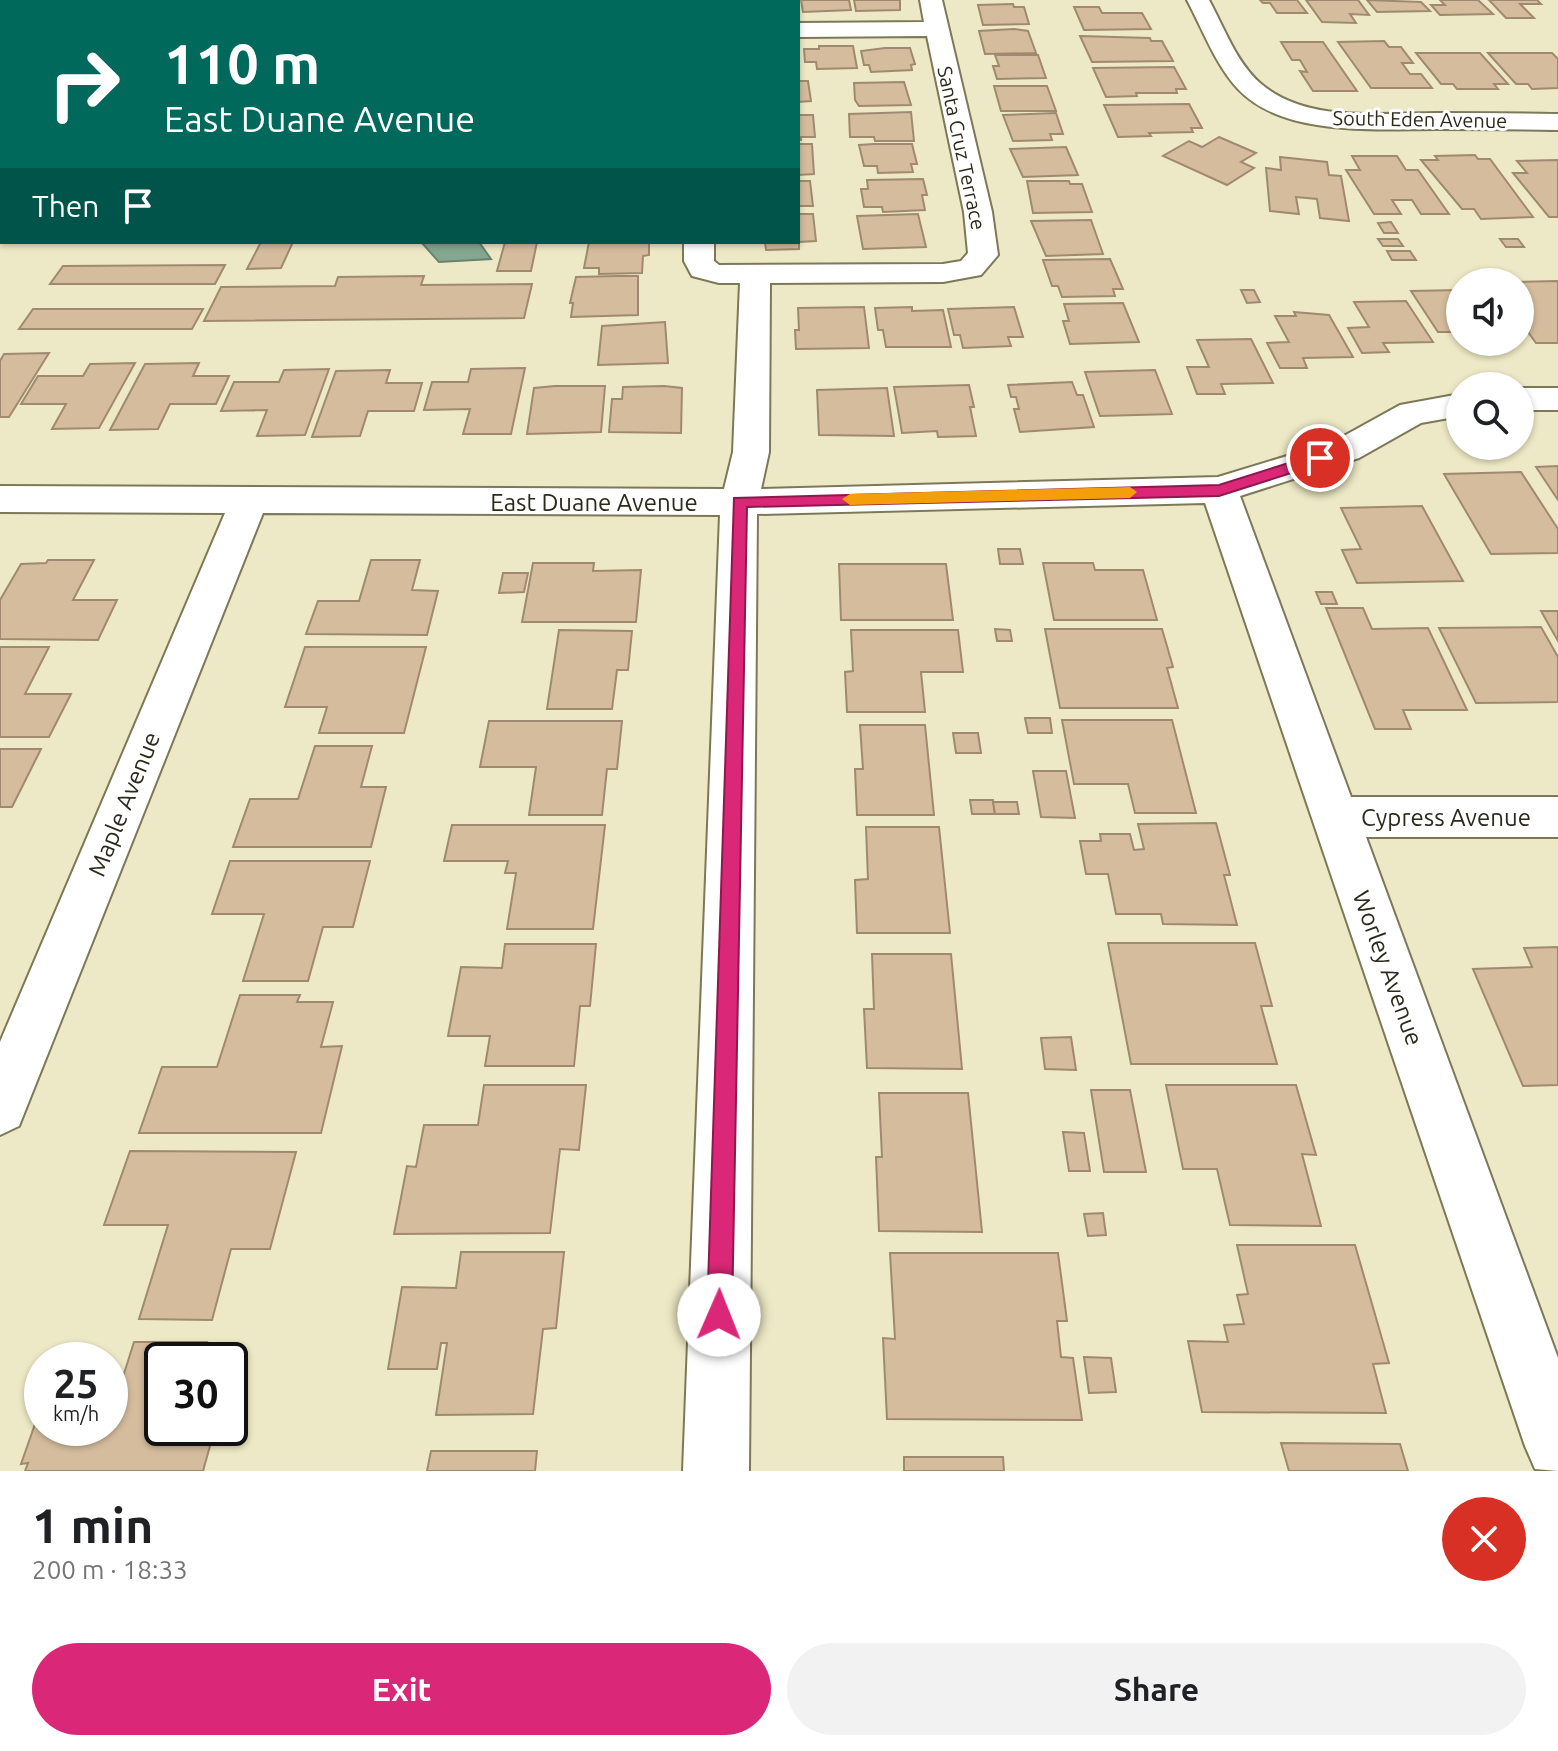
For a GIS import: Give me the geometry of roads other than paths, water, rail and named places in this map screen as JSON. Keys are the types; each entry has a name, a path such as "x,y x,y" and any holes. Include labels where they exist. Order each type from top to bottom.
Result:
{"street":[{"name":"Santa Cruz Terrace","path":"755,275 943,273 970,269 983,255 978,212 931,0"},
{"name":"South Eden Avenue","path":"1198,0 1244,82 1256,92 1284,106 1331,119 1558,122"},
{"path":"800,30 935,29"},
{"path":"699,244 699,261 703,270 755,275 751,452 739,502 716,1471"},
{"path":"1534,399 1558,399"},
{"name":"East Duane Avenue","path":"0,499 739,502 1219,490 1346,450 1412,413 1446,407"},
{"name":"Worley Avenue","path":"1219,490 1558,1446"},
{"name":"Maple Avenue","path":"0,1107 249,501"},
{"name":"Cypress Avenue","path":"1334,817 1558,817"}]}
